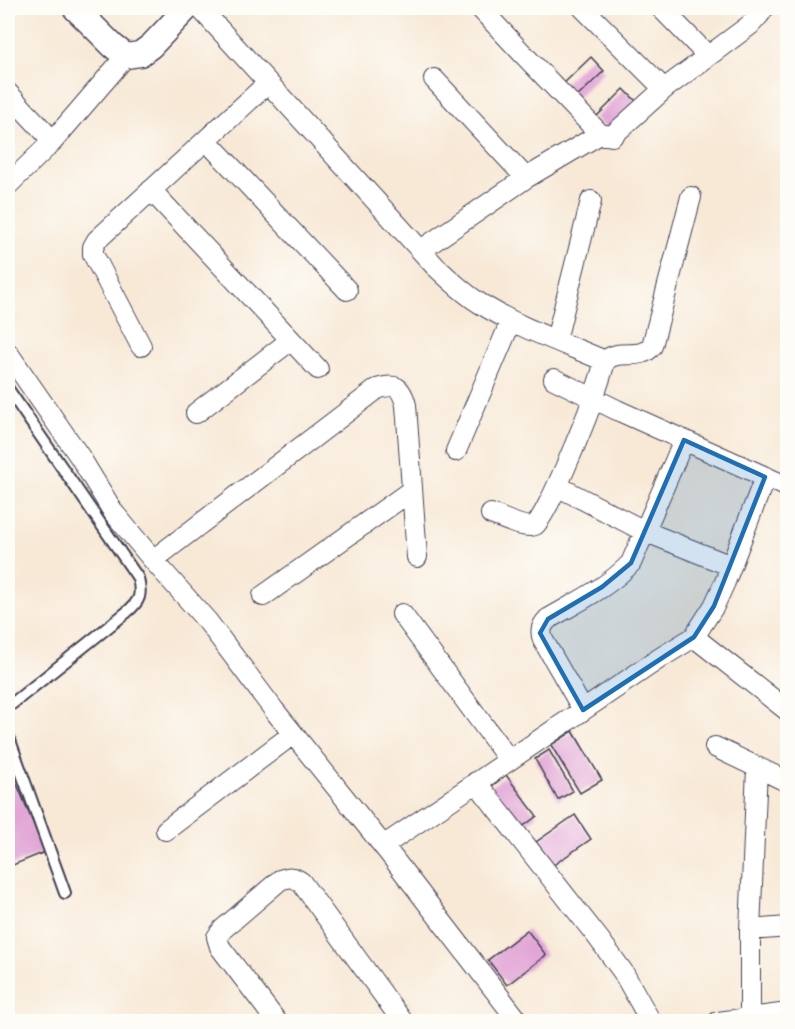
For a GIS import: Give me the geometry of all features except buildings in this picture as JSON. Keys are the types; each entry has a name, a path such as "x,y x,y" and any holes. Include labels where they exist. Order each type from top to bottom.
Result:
{"street":[{"path":"75,8 126,56"},
{"path":"8,185 53,141 126,56 140,54 151,46 187,8"},
{"path":"200,8 456,286 480,304 511,321 604,361"},
{"path":"480,8 600,134 612,136 664,89 750,25 764,8"},
{"path":"583,8 664,89"},
{"path":"661,8 708,56"},
{"path":"434,79 526,178"},
{"path":"141,346 93,254 93,246 268,83"},
{"path":"8,93 53,141"},
{"path":"421,250 526,178 600,134"},
{"path":"206,140 347,290"},
{"path":"151,190 318,369"},
{"path":"491,514 526,526 534,525 557,486 594,398 604,361 614,354 639,354 648,351 652,346 691,197"},
{"path":"556,340 591,201"},
{"path":"456,451 511,321"},
{"path":"196,413 291,340"},
{"path":"8,353 80,457 114,513 208,622 519,1022"},
{"path":"382,846 694,637 714,606 731,566 780,480 684,440 554,379"},
{"path":"153,560 377,389 388,386 398,387 406,405 417,557"},
{"path":"583,710 543,640 540,633 542,625 548,619 602,588 619,576 630,563 684,440"},
{"path":"557,486 644,531 731,566"},
{"path":"263,596 412,490"},
{"path":"402,614 509,760"},
{"path":"694,637 788,711"},
{"path":"166,830 293,734"},
{"path":"715,747 788,782"},
{"path":"750,1018 750,930 758,768"},
{"path":"476,782 599,939 623,972 651,1022"},
{"path":"277,1022 220,947 218,937 223,929 280,880 294,877 301,882 403,1022"},
{"path":"750,930 788,927"},
{"path":"724,1021 788,1013"}],"lane":[{"path":"8,389 138,578 141,590 138,603 8,707"},
{"path":"8,735 65,893"}],"highlighted area":[{"path":"684,440 765,477 714,606 694,637 583,710 540,633 548,619 602,587 631,563"}]}
